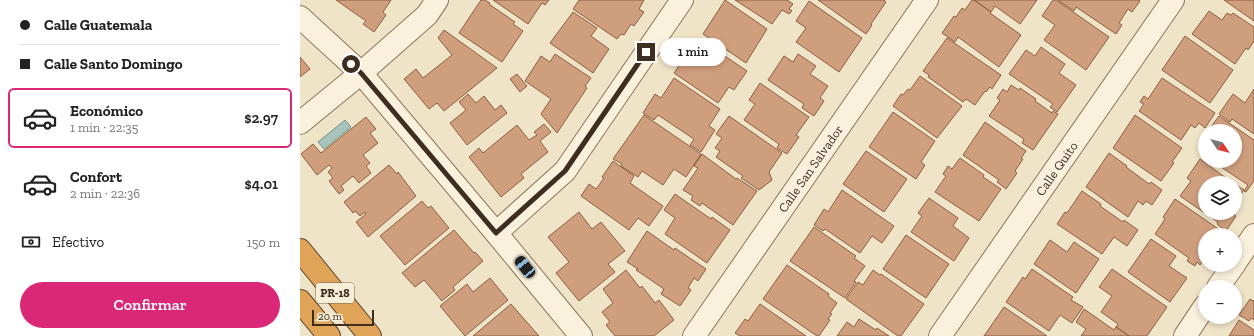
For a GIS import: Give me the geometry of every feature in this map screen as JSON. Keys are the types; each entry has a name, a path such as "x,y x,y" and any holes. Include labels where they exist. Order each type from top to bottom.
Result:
{"highway":[{"name":"PR-18","path":"300,250 370,336"},
{"path":"300,301 329,336"}],"street":[{"path":"300,123 361,73 427,15 437,0"},
{"path":"496,233 565,171 682,0"},
{"name":"Calle San Salvador","path":"694,336 927,0"},
{"name":"Calle Quito","path":"940,336 1173,0"},
{"path":"300,17 361,73 581,336"},
{"path":"1242,252 1254,235"},
{"path":"1185,336 1198,316"}],"water":[{"path":"345,120 351,127 324,149 318,142"}],"building":[{"path":"336,0 391,0 383,12 386,15 374,32 363,24 366,21"},
{"path":"481,0 485,0 490,3 489,4 515,22 513,24 523,31 502,62 459,33"},
{"path":"493,0 549,0 545,5 542,3 528,24"},
{"path":"579,0 644,0 639,9 644,12 634,26 631,24 624,35 621,34 617,39 573,9"},
{"path":"725,0 767,29 746,63 703,34"},
{"path":"735,0 787,0 793,4 789,9 792,11 789,14 782,10 772,24"},
{"path":"818,0 884,0 886,2 866,34"},
{"path":"972,0 991,12 990,13 1021,35 999,67 958,37 955,42 942,33 954,16 956,17 962,8 965,10"},
{"path":"974,0 1037,0 1020,24 995,6 991,12"},
{"path":"1053,0 1056,0 1109,37 1086,70 1044,40 1055,25 1042,16"},
{"path":"1058,0 1140,1 1132,12 1128,9 1119,23 1122,25 1116,34 1076,7 1074,11"},
{"path":"1224,0 1254,0 1254,21"},
{"path":"809,1 862,38 839,72 796,42 806,28 796,21"},
{"path":"1209,11 1222,20 1227,13 1231,15 1233,13 1254,27 1254,41 1248,50 1246,48 1235,64 1192,34"},
{"path":"573,12 597,28 591,36 609,49 593,73 550,43"},
{"path":"444,30 497,68 444,111 437,103 429,109 404,79 416,69 423,78 452,55 438,38"},
{"path":"1185,36 1233,70 1210,103 1162,70"},
{"path":"698,38 747,71 734,90 729,87 718,103 674,73"},
{"path":"947,38 1001,75 992,89 990,87 986,92 985,91 975,105 966,99 963,102 928,77 929,75 923,71"},
{"path":"1041,47 1065,64 1059,73 1076,85 1057,112 1050,107 1053,104 1009,74 1026,50 1035,56"},
{"path":"555,54 591,78 585,86 587,88 557,133 541,114 551,99 525,81 541,56 550,62"},
{"path":"798,54 816,66 810,74 828,86 820,98 824,101 814,116 802,108 804,104 768,80 784,56 793,62"},
{"path":"300,57 310,69 300,77"},
{"path":"517,74 527,86 520,92 510,79"},
{"path":"920,76 962,106 937,138 893,106 901,94 903,95 908,89 910,90"},
{"path":"674,78 720,109 709,126 715,130 701,152 690,145 694,139 658,115 654,120 643,113 655,94 661,98"},
{"path":"1162,78 1215,113 1208,124 1199,123 1195,128 1191,125 1181,140 1139,111 1144,104 1140,102 1144,96 1148,99"},
{"path":"760,83 809,117 796,135 799,137 787,154 777,148 779,144 744,120 755,104 749,100"},
{"path":"1011,85 1019,90 1020,88 1052,113 1053,111 1058,114 1033,150 1022,143 1024,139 989,116 1000,100 997,98 1003,89 1007,92"},
{"path":"1254,89 1254,134 1242,126 1242,124 1232,119 1230,122 1219,114 1233,94 1245,103"},
{"path":"468,94 476,103 484,96 495,110 501,105 507,113 467,145 450,123 466,110 459,102"},
{"path":"893,112 935,141 921,162 925,165 916,179 869,147"},
{"path":"644,115 701,154 686,177 674,169 663,185 642,171 638,177 621,166 622,164 613,159"},
{"path":"1135,115 1182,148 1172,162 1174,163 1161,181 1113,148"},
{"path":"729,116 782,153 769,172 772,180 759,190 741,178 743,176 716,157 720,151 715,148 722,138 716,134"},
{"path":"1219,116 1231,124 1213,124"},
{"path":"366,117 376,129 370,133 378,143 363,155 370,163 366,166 371,173 359,183 353,176 341,186 344,190 339,194 329,181 333,178 328,172 332,168 329,165 317,175 301,154 313,144 321,153"},
{"path":"985,122 1026,151 1021,158 1023,159 1015,171 1017,173 1006,189 997,182 999,180 963,155"},
{"path":"544,124 551,132 540,141 548,152 521,174 524,178 501,197 469,157 479,148 483,153 517,125 529,140 537,135 534,132"},
{"path":"1242,132 1254,140 1254,181 1246,192 1244,191 1248,185 1242,181 1242,176 1234,176 1222,168 1242,168"},
{"path":"866,151 907,179 884,212 843,184"},
{"path":"1109,153 1149,184 1151,182 1162,190 1152,205 1146,201 1143,205 1138,201 1128,217 1086,187"},
{"path":"702,154 736,179 737,178 757,191 733,225 702,203 700,206 691,200 693,196 683,190 698,168 694,166"},
{"path":"960,158 984,175 983,177 1001,189 979,221 935,192 946,176 943,174 948,166 952,169"},
{"path":"613,161 634,176 630,183 663,206 649,226 638,218 629,230 581,196 589,184 596,189"},
{"path":"1198,162 1198,168 1212,168 1223,176 1198,176 1198,208 1180,196 1191,181 1187,178"},
{"path":"389,165 397,174 398,172 416,196 368,237 356,222 366,214 365,212 360,216 355,211 353,213 344,202"},
{"path":"842,190 894,226 882,243 872,236 860,253 825,229 823,231 814,225 824,209 828,212"},
{"path":"1082,191 1101,204 1100,206 1123,222 1124,220 1138,230 1127,246 1114,237 1102,254 1057,224 1065,212 1067,213"},
{"path":"675,194 711,219 712,217 730,230 707,263 665,234 675,218 664,210"},
{"path":"929,198 958,218 953,226 969,238 954,261 911,232 922,216 918,213"},
{"path":"1175,199 1198,215 1198,220 1205,220 1217,228 1198,228 1198,263 1197,262 1195,266 1187,261 1189,258 1155,234 1165,219 1163,217"},
{"path":"422,201 428,208 431,206 449,228 405,265 380,236"},
{"path":"579,212 592,229 601,222 625,251 608,264 615,272 579,301 556,273 569,262 548,237"},
{"path":"1215,220 1233,220 1228,228 1222,228 1217,224 1218,222"},
{"path":"814,227 856,256 854,258 865,266 854,281 856,282 845,298 790,261"},
{"path":"454,230 483,261 453,287 455,290 442,301 424,280 415,287 402,273"},
{"path":"647,231 674,250 675,248 706,269 698,281 694,278 688,288 691,290 680,306 661,294 664,289 627,262"},
{"path":"906,235 949,264 926,298 883,269"},
{"path":"1151,239 1176,256 1169,266 1187,278 1170,302 1128,272"},
{"path":"1050,240 1067,252 1074,242 1099,259 1076,293 1034,264"},
{"path":"787,265 829,294 828,296 837,303 830,313 832,314 828,319 830,320 819,336 763,299"},
{"path":"1032,269 1073,297 1071,300 1083,307 1072,323 1060,315 1049,331 1006,302 1023,277 1025,279"},
{"path":"1112,269 1167,307 1147,336 1129,336 1116,327 1118,324 1101,312 1112,296 1099,287"},
{"path":"626,270 640,288 642,286 655,303 659,300 674,320 654,336 615,336 606,325 610,322 602,312 613,303 603,289"},
{"path":"873,270 924,304 901,336 898,336 846,299 858,282 863,285"},
{"path":"490,278 508,300 465,336 440,306 467,284 473,292"},
{"path":"1250,299 1253,301 1254,300 1254,320 1251,318 1249,321 1242,317 1242,311"},
{"path":"511,304 539,336 473,336"},
{"path":"760,304 806,336 740,336 735,333 745,319 748,321"},
{"path":"1004,307 1047,336 984,336"},
{"path":"1084,309 1114,330 1116,327 1129,336 1081,336 1086,329 1076,322"},
{"path":"859,319 889,336 837,336 847,322 854,327"},
{"path":"1242,322 1254,330 1254,336 1229,336 1236,324 1242,324"}],"route":[{"path":"351,64 361,73 496,233 565,171 646,52"}]}
